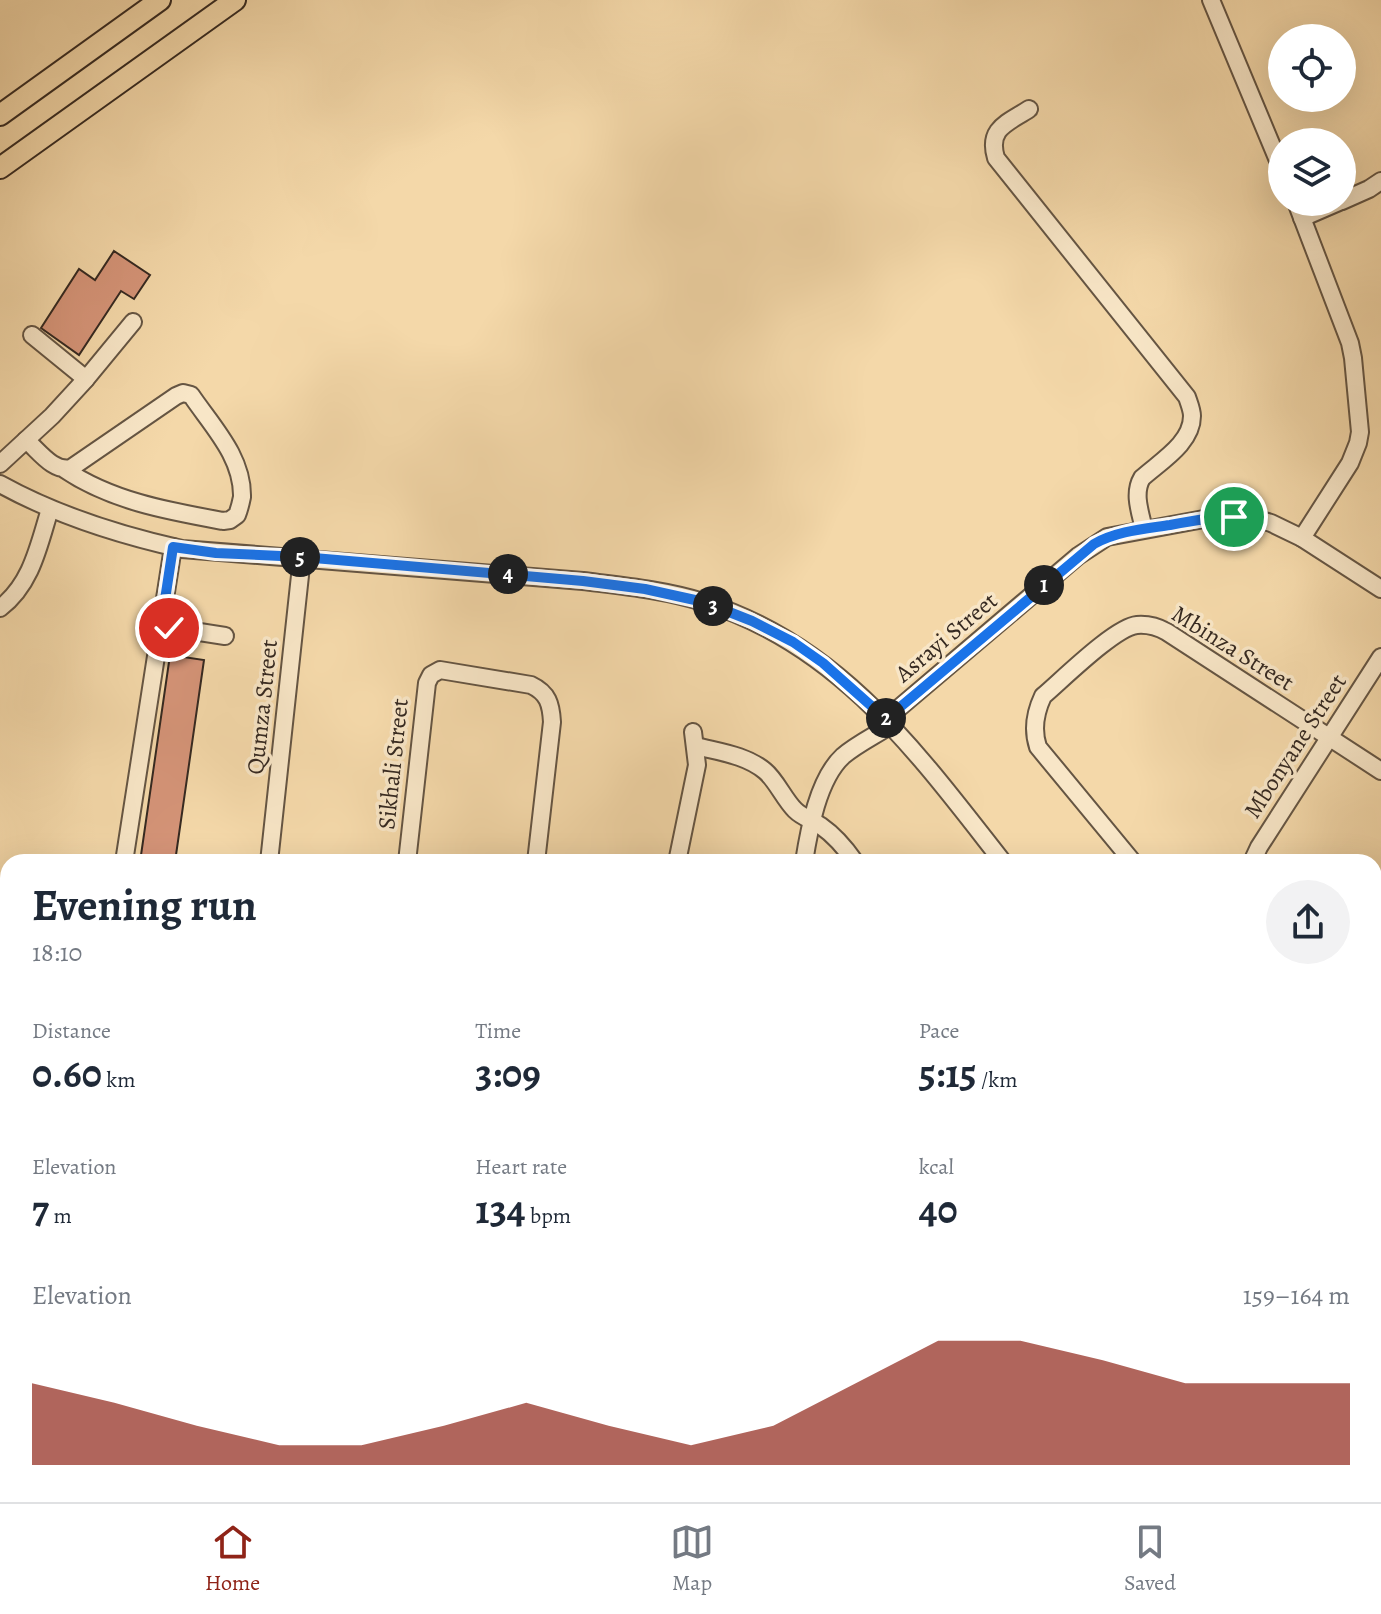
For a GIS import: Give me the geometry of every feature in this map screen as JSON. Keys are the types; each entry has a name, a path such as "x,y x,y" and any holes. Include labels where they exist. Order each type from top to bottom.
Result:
{"main road":[{"path":"0,115 160,0"},
{"path":"0,168 235,0"}],"street":[{"path":"1211,0 1268,136"},
{"path":"1029,109 1000,129 994,137 996,158 1187,397 1193,413 1185,440 1138,485 1144,529"},
{"path":"1356,195 1381,181"},
{"path":"1301,216 1350,343 1360,432 1350,463 1302,538"},
{"path":"0,464 52,416 133,322"},
{"path":"32,335 86,379"},
{"path":"26,440 56,467 82,482 149,506 223,521 237,515 242,497 237,471 227,445 191,395 183,393 71,468 64,469"},
{"path":"0,484 50,509 173,547 216,553 302,557 583,581 645,589 704,602 793,642 823,663 889,722 997,854"},
{"path":"0,608 24,583 34,563 50,509"},
{"name":"Asrayi Street","path":"805,854 811,821 833,768 841,758 889,722 1094,544 1107,537 1215,517 1254,518 1302,538 1381,589"},
{"path":"125,854 173,547"},
{"name":"Qumza Street","path":"270,854 302,557"},
{"name":"Mbinza Street","path":"1126,854 1050,763 1034,736 1037,709 1043,696 1123,630 1134,625 1148,625 1167,632 1330,737"},
{"path":"161,626 225,636"},
{"name":"Mbonyane Street","path":"1256,854 1381,657"},
{"name":"Sikhali Street","path":"408,854 427,683 431,675 440,670 531,685 541,689 548,698 552,722 537,854"},
{"path":"1330,737 1381,771"},
{"path":"679,854 696,778 694,739 739,756 767,772 796,811 820,825 849,854"}],"building":[{"path":"114,251 150,275 134,299 121,291 79,355 41,328 79,269 95,280"},
{"path":"170,655 204,660 176,854 141,854"}],"route":[{"path":"169,628 161,626 173,547 216,553 302,557 583,581 645,589 704,602 752,621 793,642 823,663 886,719 1094,544 1107,537 1144,529 1215,517 1234,517"}]}
